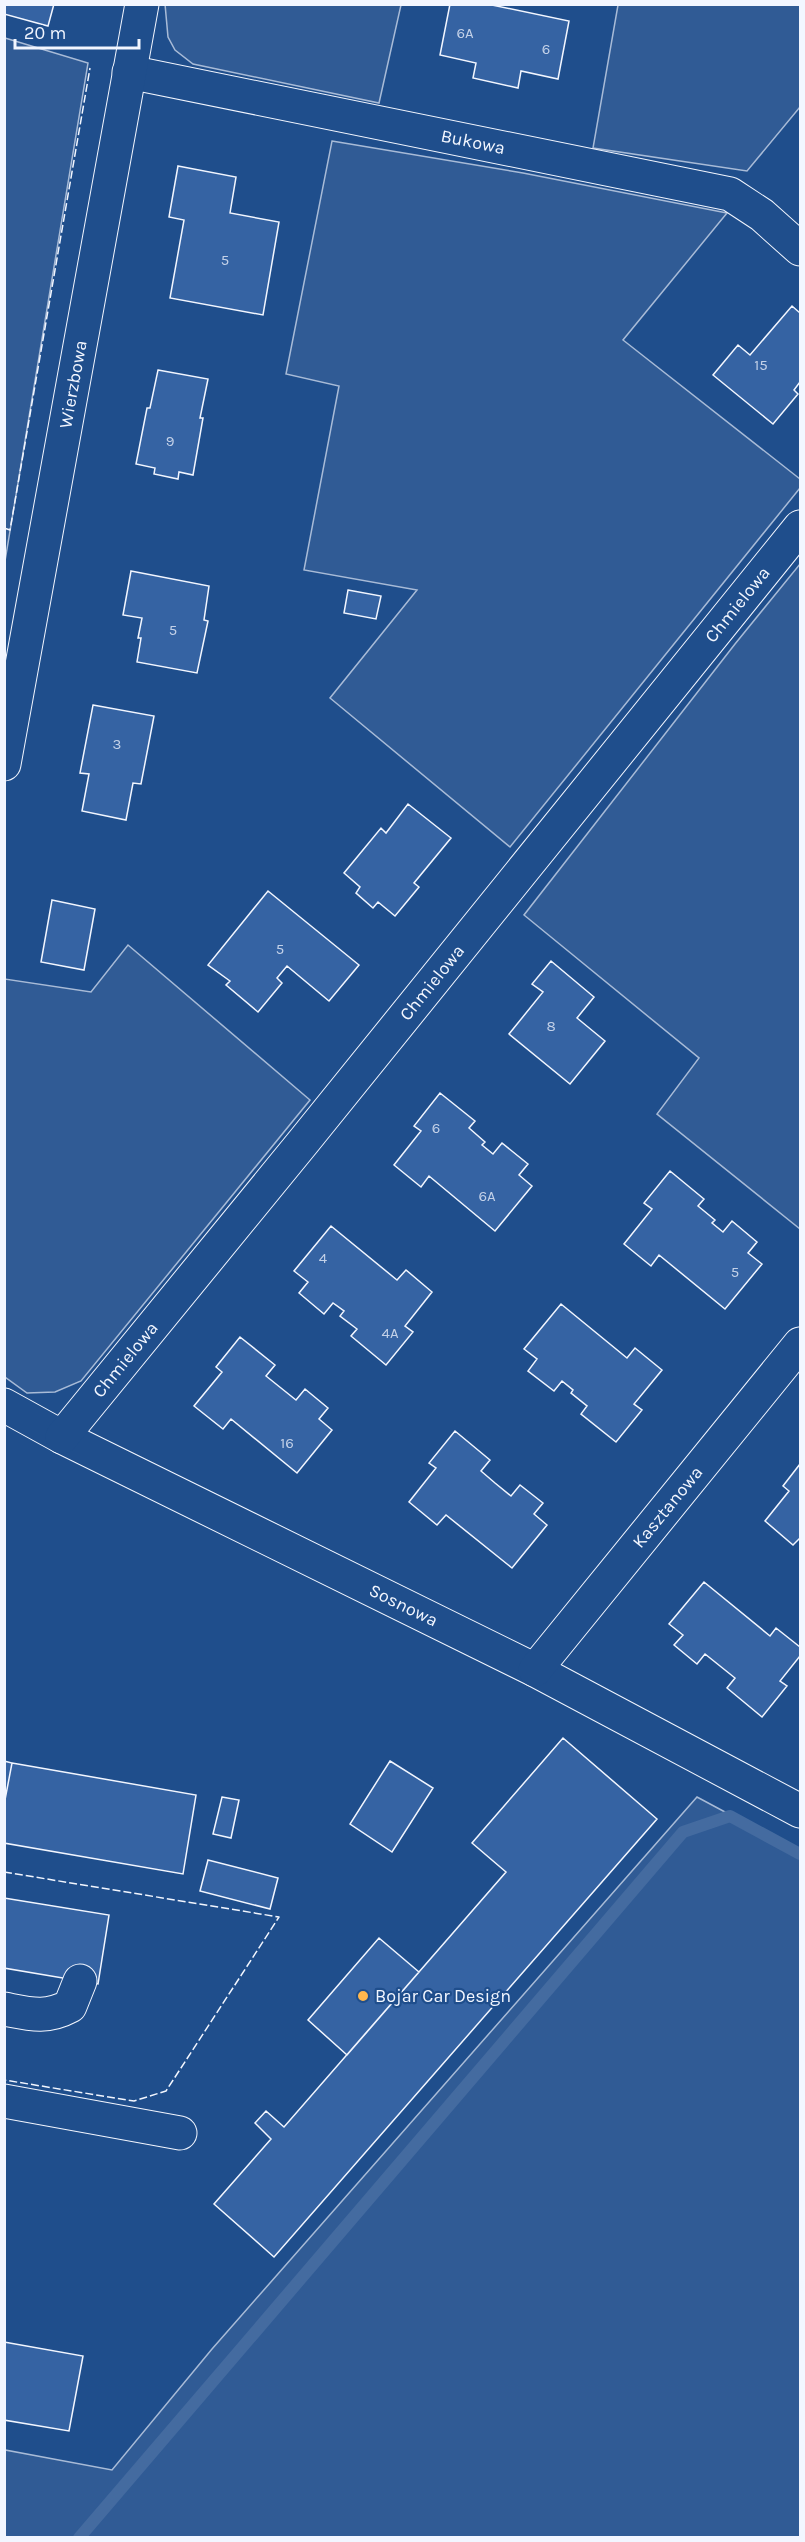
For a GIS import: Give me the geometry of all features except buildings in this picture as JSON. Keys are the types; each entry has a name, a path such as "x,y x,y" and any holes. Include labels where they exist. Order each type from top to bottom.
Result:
{"street":[{"name":"Wierzbowa","path":"4,764 77,375 142,4"},
{"name":"Bukowa","path":"129,72 730,194 762,215 801,249"},
{"name":"Chmielowa","path":"62,1437 801,527"},
{"name":"Kasztanowa","path":"535,1670 801,1344"},
{"name":"Sosnowa","path":"4,1405 62,1437 535,1670 801,1811"},
{"path":"4,2009 36,2015 55,2014 70,2006 80,1981"},
{"path":"4,2101 180,2133"}],"shaded area":[{"path":"165,4 401,5 379,103 193,64 175,50 168,37"},
{"path":"618,5 800,5 800,107 747,171 593,148"},
{"path":"4,38 88,63 5,561"},
{"path":"332,141 523,173 727,213 623,340 800,479 800,488 510,847 330,698 417,590 304,570 339,386 286,374"},
{"path":"800,564 800,1229 657,1114 699,1058 524,915"},
{"path":"128,945 310,1100 81,1381 55,1392 27,1393 5,1377 5,979 91,992"},
{"path":"697,1797 800,1852 800,2537 5,2537 5,2450 112,2470 212,2349"}],"waterway":[{"path":"79,2538 683,1832 730,1816 800,1854"}],"fence":[{"path":"4,528 10,530 90,68"},
{"path":"4,1872 279,1917 166,2091 134,2101 4,2080"}],"place":[{"name":"Bojar Car Design","path":"363,1996"}]}
